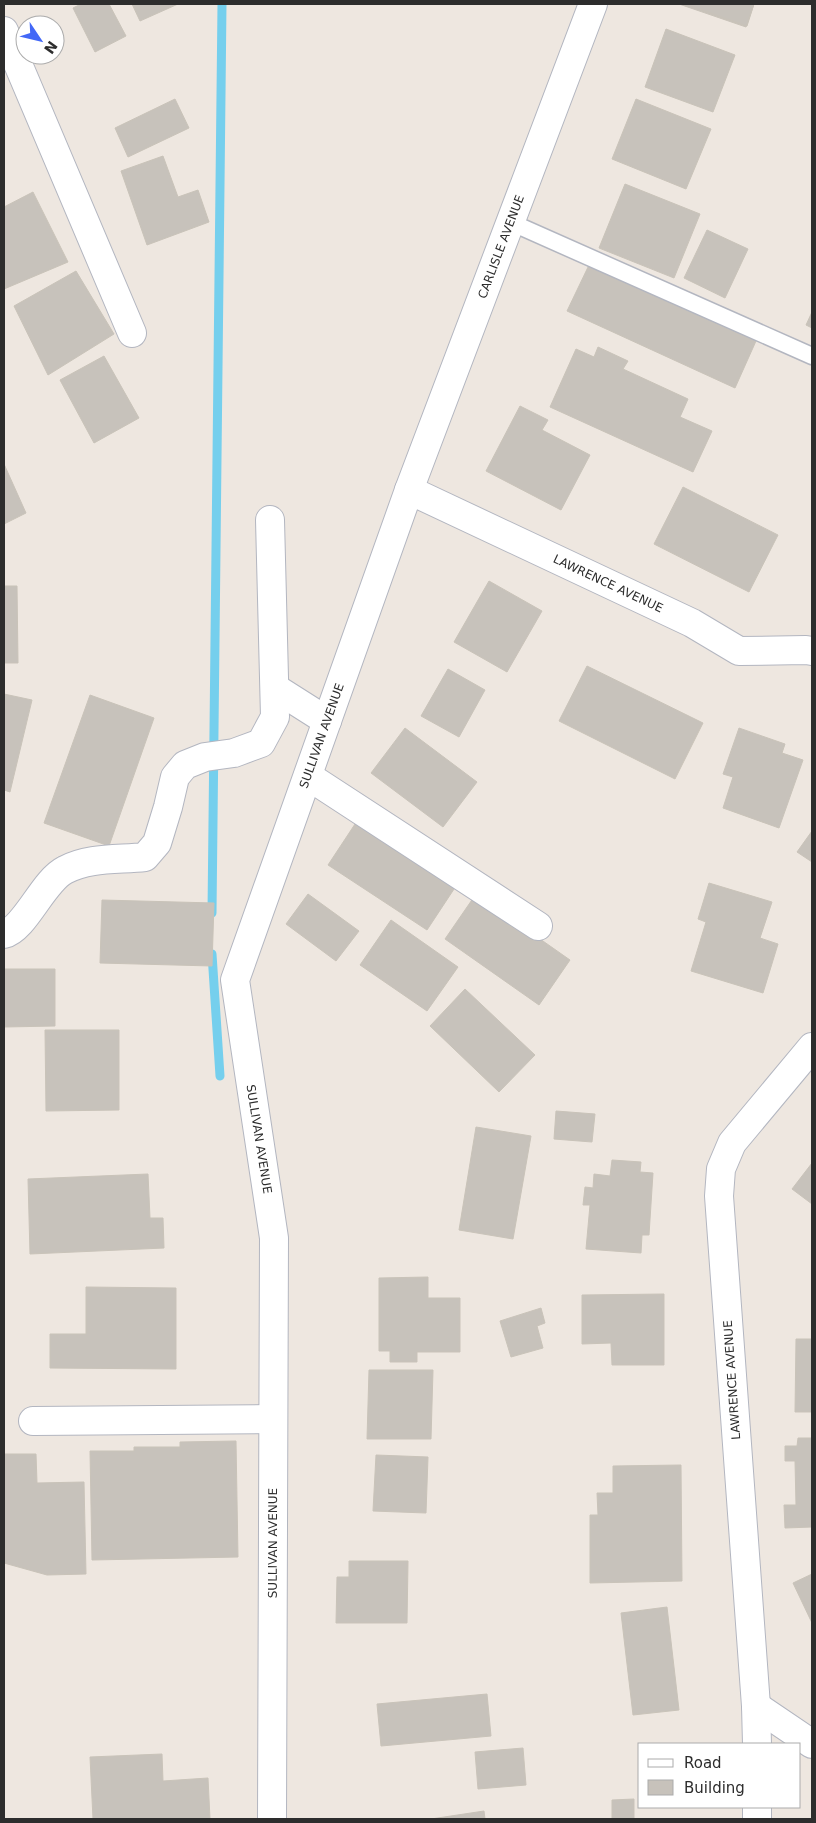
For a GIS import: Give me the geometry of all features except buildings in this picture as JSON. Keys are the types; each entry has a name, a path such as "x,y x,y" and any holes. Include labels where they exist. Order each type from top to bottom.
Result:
{"street":[{"name":"CARLISLE AVENUE","path":"409,490 593,4"},
{"path":"4,31 132,333"},
{"name":"LAWRENCE AVENUE","path":"409,490 692,623 739,651 812,651"},
{"name":"SULLIVAN AVENUE","path":"272,1819 274,1238 235,980 409,490"},
{"path":"4,934 7,934 20,922 40,895 64,870 92,860 145,857 156,843 168,807 175,777 185,765 205,757 234,753 261,743 275,717 270,520"},
{"path":"275,688 327,720"},
{"path":"308,776 538,926"},
{"name":"LAWRENCE AVENUE","path":"757,1743 756,1706 719,1196 721,1169 732,1143 812,1047"},
{"path":"33,1421 273,1418"},
{"path":"756,1706 812,1744"}],"lane":[{"path":"510,222 812,356"}],"waterway":[{"path":"212,913 222,4"},
{"path":"212,954 220,1076"}]}
